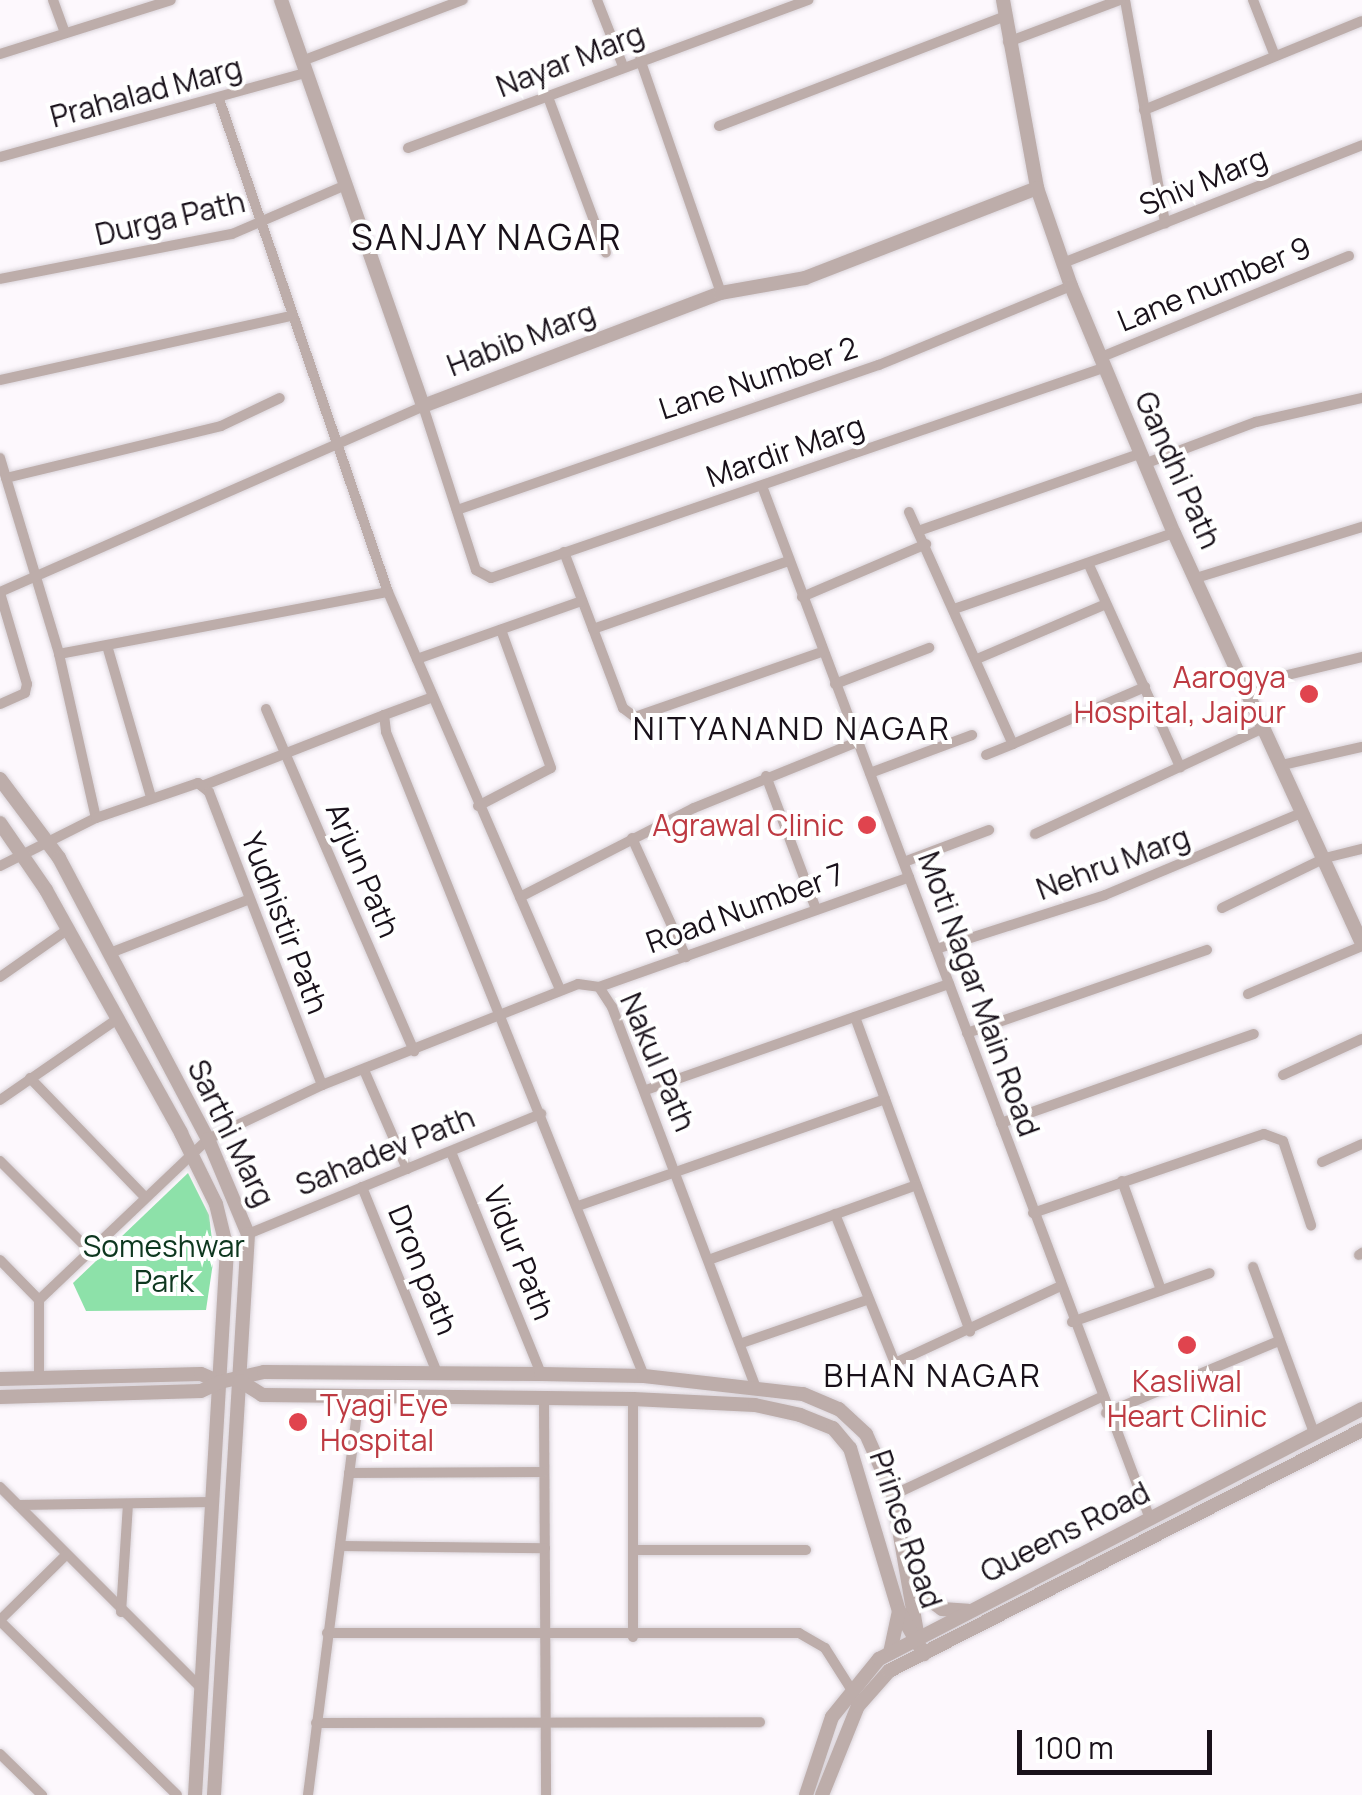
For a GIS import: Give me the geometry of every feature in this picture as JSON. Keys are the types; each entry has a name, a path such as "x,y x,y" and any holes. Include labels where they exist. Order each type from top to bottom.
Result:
{"street":[{"path":"53,0 65,33"},
{"path":"0,54 171,0"},
{"path":"280,0 457,510"},
{"name":"Prahalad Marg","path":"0,157 219,98 463,0"},
{"path":"597,0 623,66"},
{"name":"Nayar Marg","path":"408,148 808,0"},
{"name":"Gandhi Path","path":"1002,0 1038,188 1070,286 1174,533 1362,944"},
{"path":"1008,42 1122,0 1164,223"},
{"path":"1253,0 1275,56"},
{"path":"719,126 1005,16"},
{"path":"1144,110 1362,21"},
{"path":"640,59 721,292"},
{"path":"548,97 606,253"},
{"path":"219,98 388,592 559,988"},
{"name":"Shiv Marg","path":"1063,263 1362,145"},
{"name":"Durga Path","path":"0,280 202,242 262,222 346,186"},
{"name":"Habib Marg","path":"0,592 422,406 721,292 805,278 1038,188"},
{"name":"Lane number 9","path":"1101,363 1349,256"},
{"name":"Lane Number 2","path":"457,510 879,365 1070,286"},
{"path":"0,380 292,316"},
{"name":"Mardir Marg","path":"457,510 482,578 762,486 1101,363"},
{"path":"6,478 220,426 280,398"},
{"path":"922,530 1256,422 1362,398"},
{"path":"0,458 59,654 96,818"},
{"name":"Moti Nagar Main Road","path":"762,486 1100,1398 1150,1520"},
{"path":"908,512 922,530 1013,744"},
{"path":"1196,578 1362,526"},
{"path":"954,609 1174,533"},
{"path":"802,596 926,544"},
{"path":"564,552 623,708 634,718 822,652"},
{"path":"593,630 788,561"},
{"path":"1089,565 1180,767"},
{"path":"0,592 27,684 25,693 0,704"},
{"path":"59,654 108,648 388,592"},
{"path":"417,659 582,602"},
{"path":"976,659 1106,604"},
{"path":"478,806 551,768 502,630"},
{"path":"108,648 152,797"},
{"path":"835,684 929,648"},
{"path":"1246,685 1362,657"},
{"path":"986,755 1145,686"},
{"path":"0,866 20,852 96,818 152,797 287,758 432,697"},
{"name":"Arjun Path","path":"266,708 414,1050"},
{"path":"384,715 644,1376"},
{"path":"1035,834 1264,728"},
{"path":"870,774 972,735"},
{"path":"520,897 632,838 766,776 858,742"},
{"path":"1282,766 1362,747"},
{"path":"766,776 816,909"},
{"name":"Sarthi Marg","path":"0,779 45,840 110,953 208,1139 248,1234 214,1795"},
{"name":"Yudhistir Path","path":"200,785 322,1085"},
{"name":"Nehru Marg","path":"936,949 1105,895 1303,812"},
{"path":"0,823 67,930 189,1152 216,1204 226,1249 194,1795"},
{"path":"904,862 989,830"},
{"path":"632,838 686,957"},
{"path":"1222,908 1325,858 1362,849"},
{"name":"Road Number 7","path":"599,988 909,877"},
{"path":"110,953 247,900"},
{"path":"0,977 67,930"},
{"path":"1248,994 1362,944"},
{"path":"967,1033 1207,950"},
{"path":"646,1090 949,984"},
{"name":"Nakul Path","path":"39,1300 86,1248 208,1139 322,1085 559,988 599,988 646,1090 754,1384"},
{"path":"855,1017 970,1332"},
{"path":"0,1100 116,1020"},
{"path":"1001,1123 1254,1034"},
{"path":"1283,1075 1362,1039"},
{"path":"364,1070 407,1169"},
{"path":"30,1078 143,1195"},
{"path":"578,1206 884,1099"},
{"name":"Sahadev Path","path":"248,1234 541,1114"},
{"path":"1033,1213 1122,1180 1272,1135 1283,1141 1311,1225"},
{"path":"1322,1162 1362,1144"},
{"name":"Vidur Path","path":"451,1152 541,1374"},
{"path":"0,1162 86,1248"},
{"path":"1122,1180 1161,1290"},
{"path":"711,1259 916,1185"},
{"name":"Dron path","path":"362,1187 438,1373"},
{"path":"835,1214 866,1300 895,1363 970,1332 1059,1287"},
{"path":"0,1260 39,1300 39,1378"},
{"path":"1253,1267 1314,1434"},
{"path":"1072,1322 1210,1274"},
{"path":"742,1343 866,1300"},
{"path":"1106,1413 1279,1341"},
{"name":"Prince Road","path":"0,1379 201,1374 220,1382 240,1382 264,1372 438,1373 644,1376 754,1384 839,1409 866,1434 892,1495 912,1586 918,1638"},
{"name":"Prince Road","path":"0,1398 201,1392 220,1382"},
{"name":"Prince Road","path":"240,1382 262,1395 633,1398 755,1405 833,1428 861,1474 899,1611 918,1638"},
{"path":"308,1795 359,1396"},
{"path":"544,1398 546,1795"},
{"path":"633,1398 633,1637"},
{"path":"892,1495 1100,1398"},
{"name":"Queens Road","path":"806,1795 822,1739 851,1690 890,1653 1362,1409"},
{"name":"Queens Road","path":"822,1795 858,1706 889,1671 1362,1430"},
{"path":"350,1474 544,1472"},
{"path":"0,1488 122,1612 202,1680"},
{"path":"18,1505 213,1502"},
{"path":"122,1612 128,1504"},
{"path":"340,1546 544,1548"},
{"path":"633,1550 806,1550"},
{"path":"66,1554 0,1621 176,1795"},
{"path":"912,1586 942,1609 970,1611"},
{"path":"890,1653 899,1611"},
{"path":"327,1634 633,1637 798,1633 825,1648 851,1690"},
{"path":"918,1638 924,1654"},
{"path":"202,1680 220,1672"},
{"path":"316,1722 760,1722"},
{"path":"0,1754 42,1795"}],"green space":[{"name":"Someshwar Park","path":"188,1173 209,1215 214,1256 206,1310 86,1311 73,1283"}],"place":[{"name":"Aarogya Hospital, Jaipur","path":"1309,694"},
{"name":"Agrawal Clinic","path":"867,825"},
{"name":"Kasliwal Heart Clinic","path":"1187,1345"},
{"name":"Tyagi Eye Hospital","path":"298,1422"}],"district":[{"name":"SANJAY NAGAR","path":"487,237"},
{"name":"NITYANAND NAGAR","path":"792,728"},
{"name":"BHAN NAGAR","path":"933,1375"}]}
